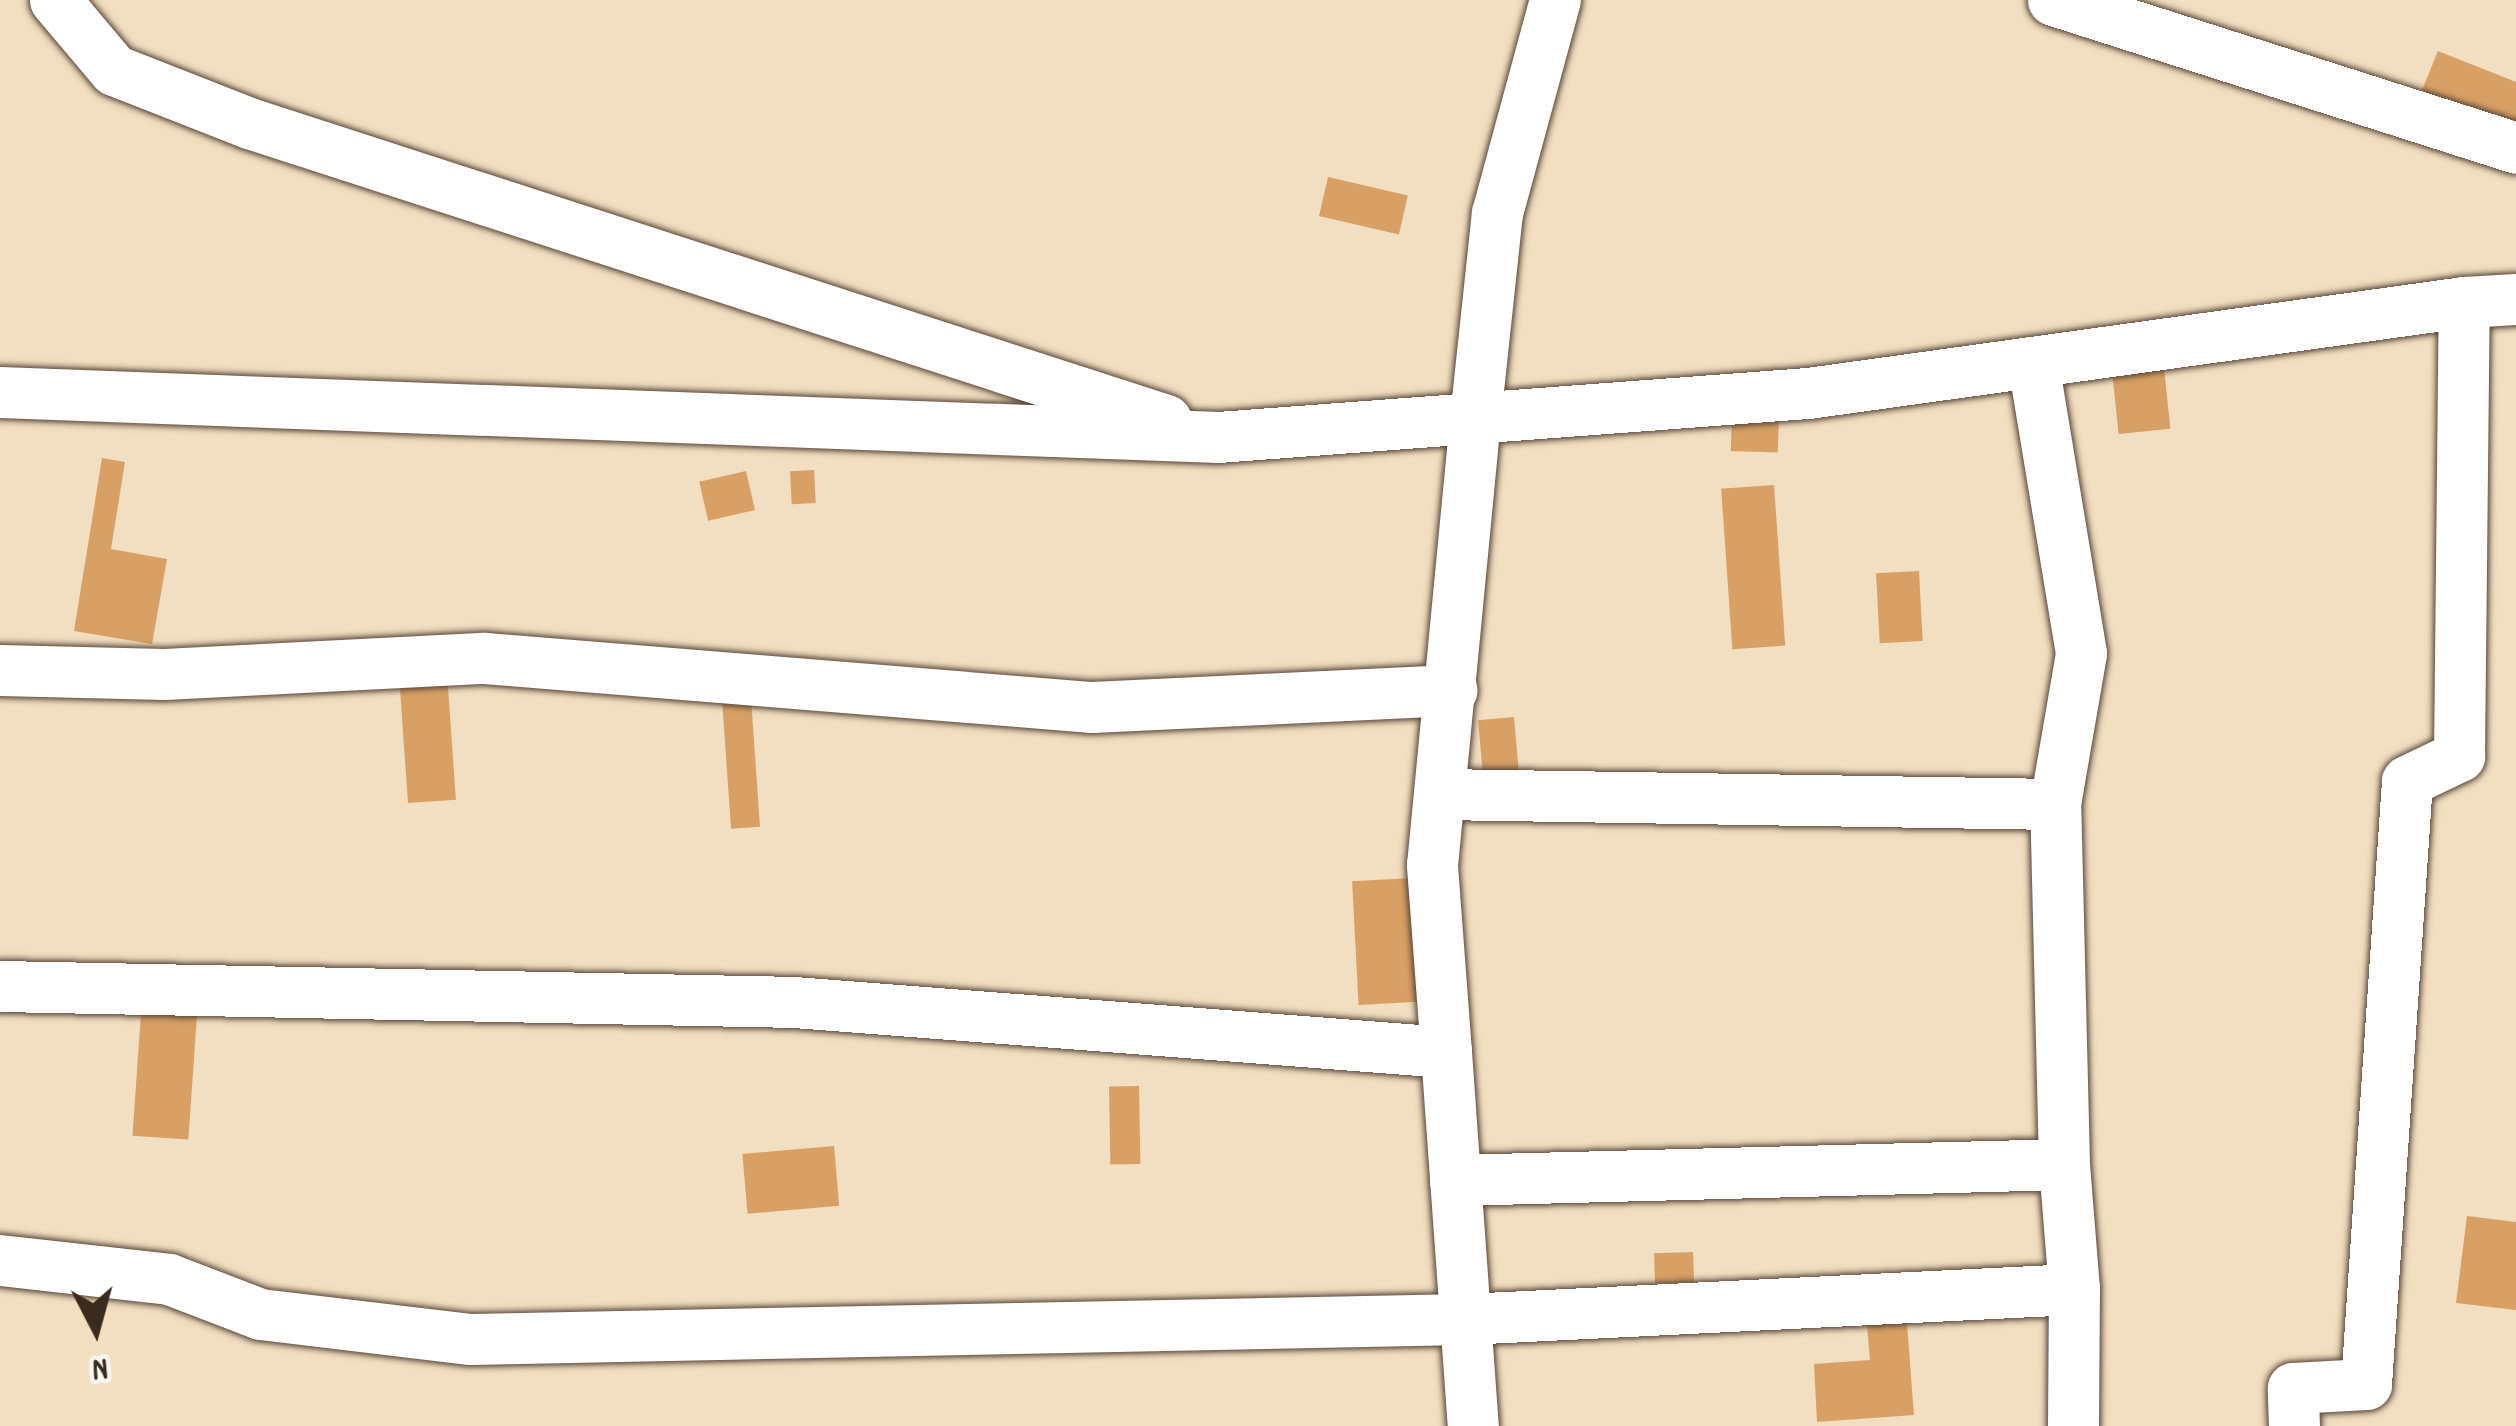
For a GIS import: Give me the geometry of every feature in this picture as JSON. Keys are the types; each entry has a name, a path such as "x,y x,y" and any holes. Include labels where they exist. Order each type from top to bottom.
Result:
{"street":[{"path":"55,0 114,70 249,123 1218,437"},
{"path":"1473,1426 1432,865 1498,213 1556,0"},
{"path":"2054,0 2516,148"},
{"path":"0,392 1218,437 1808,393 2516,298"},
{"path":"2294,1426 2293,1388 2366,1384 2407,781 2459,756 2464,302"},
{"path":"2032,362 2080,653 2055,804 2063,1164 2074,1289 2073,1426"},
{"path":"0,670 164,674 485,658 1092,707 1452,690"},
{"path":"1440,794 2055,804"},
{"path":"0,986 794,1002 1446,1052"},
{"path":"1455,1180 2063,1164"},
{"path":"0,1260 169,1279 260,1313 471,1339 1466,1319 2074,1289"}],"building":[{"path":"2438,51 2516,82 2516,134 2420,95"},
{"path":"1328,177 1408,195 1399,234 1319,216"},
{"path":"2164,368 2170,429 2119,434 2112,373"},
{"path":"1732,415 1779,417 1778,453 1731,451"},
{"path":"102,458 125,462 111,549 167,559 152,644 74,631"},
{"path":"814,470 816,503 792,504 790,471"},
{"path":"746,471 755,510 708,521 699,482"},
{"path":"1774,485 1785,646 1732,649 1721,489"},
{"path":"1919,571 1923,641 1880,643 1876,573"},
{"path":"447,673 456,800 408,803 399,676"},
{"path":"750,684 760,827 731,829 721,686"},
{"path":"1514,717 1519,780 1484,783 1478,720"},
{"path":"1412,878 1418,1002 1359,1005 1352,881"},
{"path":"142,999 198,1003 188,1140 132,1136"},
{"path":"1139,1086 1140,1164 1110,1165 1109,1087"},
{"path":"834,1146 839,1206 748,1214 742,1154"},
{"path":"2467,1216 2516,1222 2516,1310 2456,1303"},
{"path":"1693,1252 1694,1282 1655,1283 1654,1253"},
{"path":"1906,1311 1914,1415 1817,1422 1814,1364 1870,1360 1866,1315"}]}
